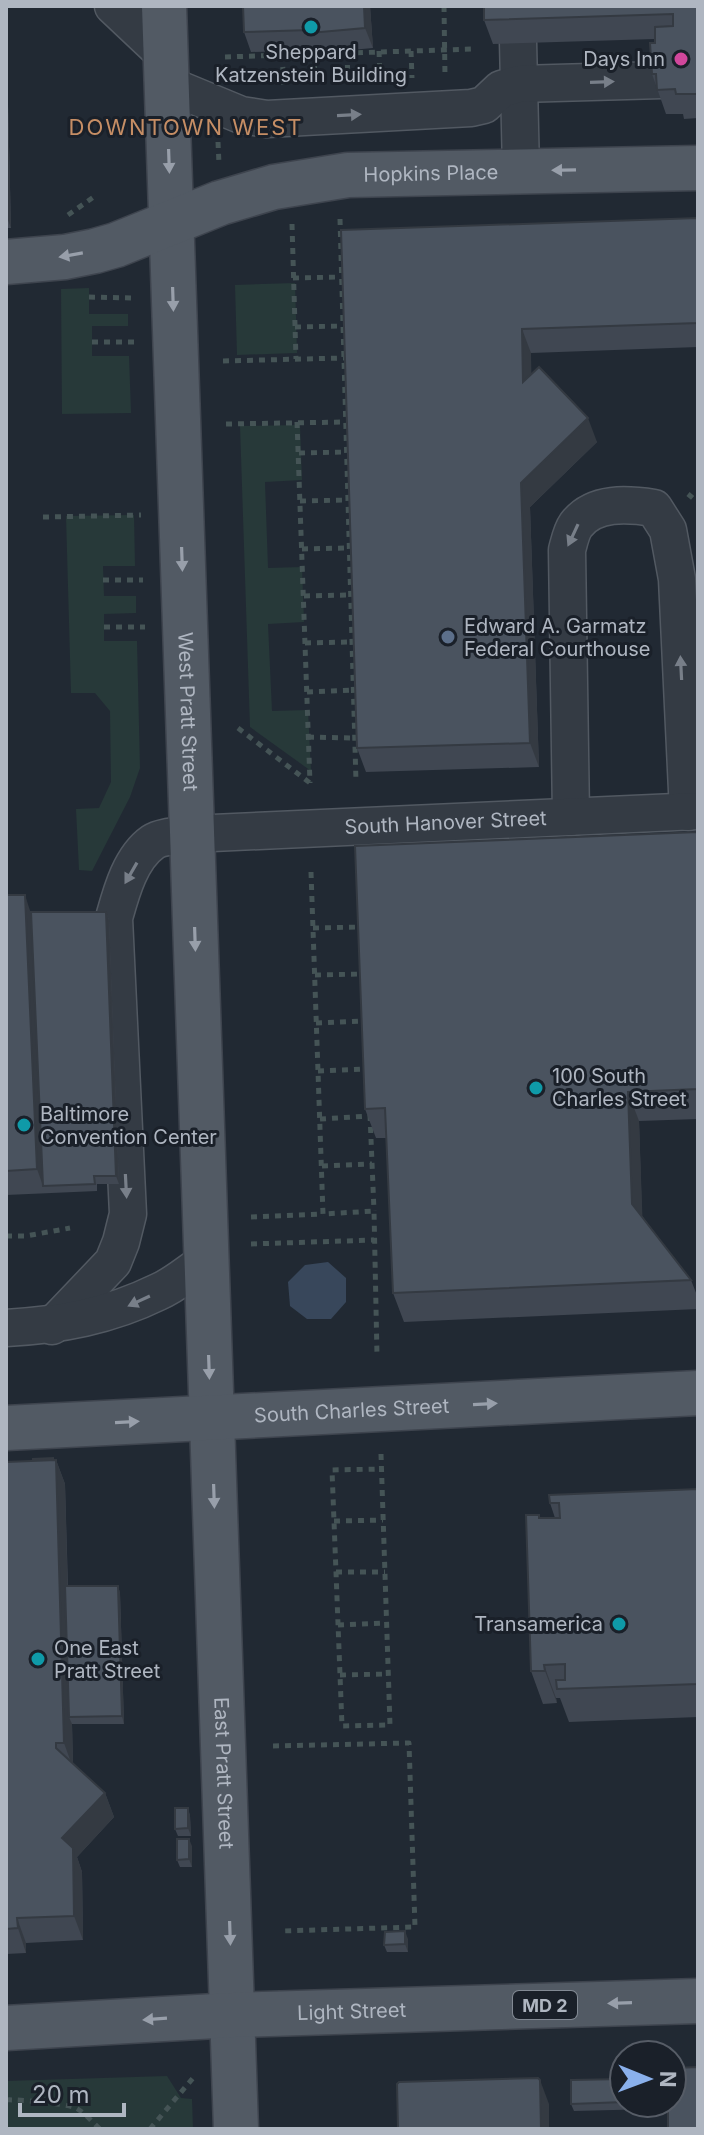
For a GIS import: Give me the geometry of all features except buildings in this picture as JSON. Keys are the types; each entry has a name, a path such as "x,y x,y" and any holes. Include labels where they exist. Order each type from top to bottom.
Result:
{"main road":[{"name":"West Pratt Street","path":"164,6 211,1418"},
{"name":"Hopkins Place","path":"6,262 95,251 171,221 274,187 348,175 698,168"},
{"name":"South Charles Street","path":"6,1428 698,1393"},
{"name":"East Pratt Street","path":"211,1418 236,2129"},
{"name":"Light Street","path":"6,2028 233,2015 698,2001"}],"street":[{"path":"113,6 166,69 241,115 267,119 471,108 484,105 501,89 519,84 698,79"},
{"path":"518,41 521,171"},
{"path":"571,817 567,550 576,526 595,510 625,504 654,508 668,530 677,579 693,811"},
{"name":"South Hanover Street","path":"52,1326 113,1262 128,1214 114,918 123,887 154,841 191,834 693,811"},
{"path":"6,1328 52,1326 118,1310 157,1293 206,1261"}],"path":[{"path":"444,6 445,80"},
{"path":"225,57 474,49"},
{"path":"379,51 380,83"},
{"path":"411,51 412,82"},
{"path":"347,53 348,84"},
{"path":"314,54 315,85"},
{"path":"282,55 284,87"},
{"path":"340,219 356,782"},
{"path":"292,224 296,359"},
{"path":"293,278 341,277"},
{"path":"89,297 135,298"},
{"path":"295,327 343,326"},
{"path":"92,342 136,342"},
{"path":"223,361 344,358"},
{"path":"238,728 310,783 297,422"},
{"path":"226,424 346,422"},
{"path":"299,453 347,452"},
{"path":"300,501 348,500"},
{"path":"43,517 141,515"},
{"path":"302,549 349,548"},
{"path":"103,580 143,580"},
{"path":"304,596 351,595"},
{"path":"104,627 145,627"},
{"path":"305,643 352,642"},
{"path":"306,692 354,690"},
{"path":"308,737 355,738"},
{"path":"311,872 323,1214"},
{"path":"361,913 362,942"},
{"path":"313,928 361,927"},
{"path":"363,958 364,990"},
{"path":"315,975 363,974"},
{"path":"316,1023 365,1021 365,1006"},
{"path":"367,1053 368,1085"},
{"path":"318,1071 367,1069"},
{"path":"369,1100 377,1356"},
{"path":"320,1119 370,1116"},
{"path":"322,1166 372,1164"},
{"path":"251,1217 374,1211"},
{"path":"6,1236 70,1228"},
{"path":"251,1244 374,1240"},
{"path":"381,1454 390,1725 342,1726 332,1470 381,1469"},
{"path":"334,1521 383,1520"},
{"path":"336,1572 385,1572"},
{"path":"338,1625 386,1623"},
{"path":"340,1675 388,1674"},
{"path":"273,1746 409,1743 415,1927 281,1931"},
{"path":"150,2129 193,2078"},
{"path":"6,2100 30,2099 38,2104 74,2107 100,2129"}],"shaded area":[{"path":"295,283 297,353 237,355 235,285"},
{"path":"89,288 89,314 128,314 128,326 92,326 92,356 129,356 131,413 62,414 61,289"},
{"path":"300,425 302,480 265,482 268,568 302,567 304,622 268,624 272,711 308,710 311,771 250,727 240,426"},
{"path":"134,515 135,566 103,566 104,596 136,596 136,613 104,614 104,641 137,641 140,768 130,797 92,871 79,870 76,809 99,808 111,782 110,711 95,693 71,693 66,516"},
{"path":"167,2076 181,2098 192,2099 193,2129 6,2129 6,2081"}],"water":[{"path":"328,1262 346,1278 346,1302 331,1319 307,1319 290,1306 288,1282 305,1265"}],"place":[{"name":"Sheppard Katzenstein Building","path":"311,27"},
{"name":"Days Inn","path":"681,59"},
{"name":"Edward A. Garmatz Federal Courthouse","path":"448,637"},
{"name":"100 South Charles Street","path":"536,1088"},
{"name":"Baltimore Convention Center","path":"24,1125"},
{"name":"Transamerica","path":"619,1624"},
{"name":"One East Pratt Street","path":"38,1659"}],"district":[{"name":"DOWNTOWN WEST","path":"186,127"}]}
